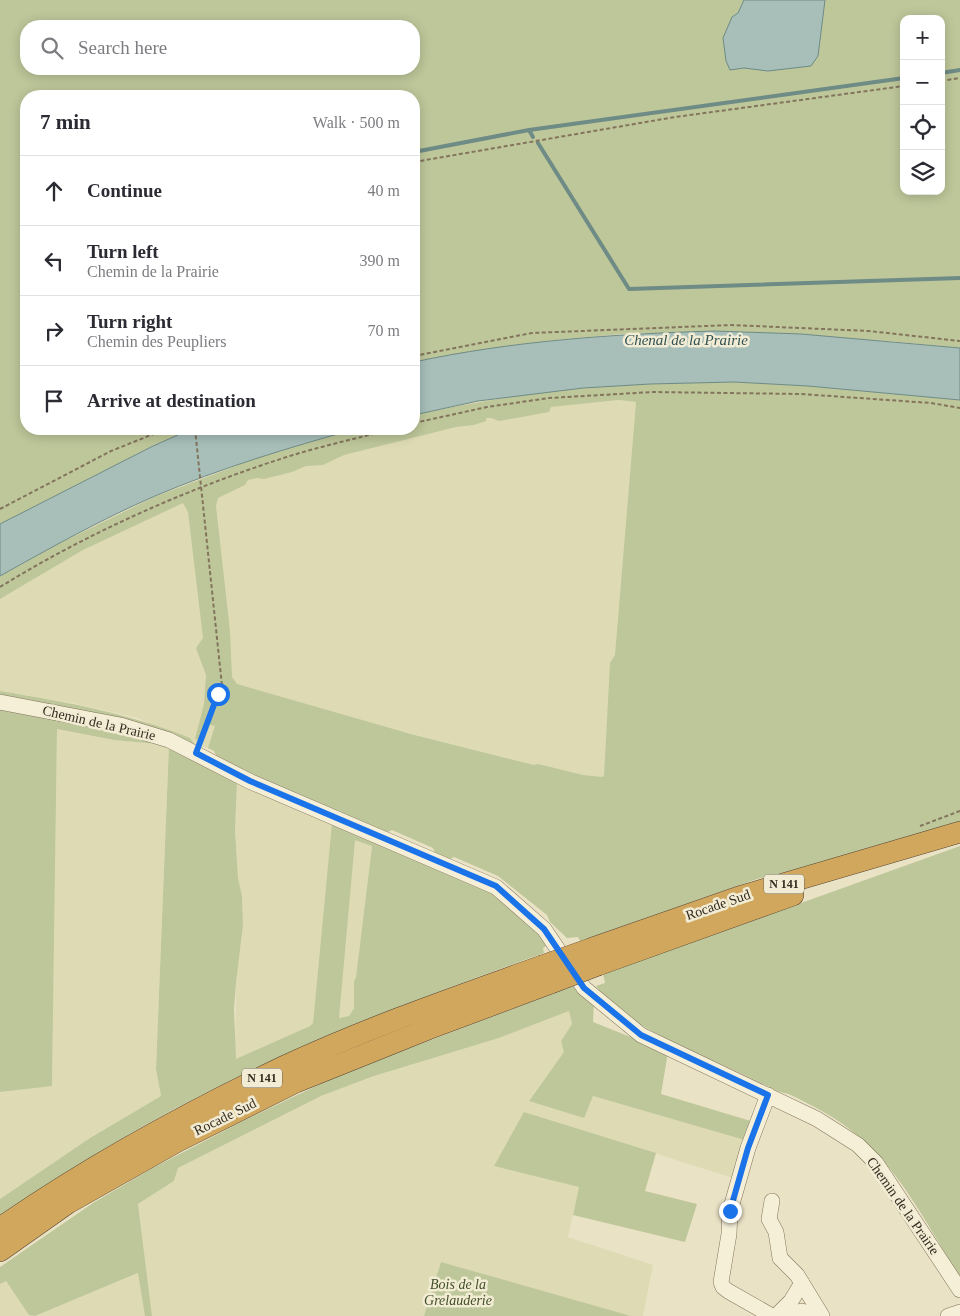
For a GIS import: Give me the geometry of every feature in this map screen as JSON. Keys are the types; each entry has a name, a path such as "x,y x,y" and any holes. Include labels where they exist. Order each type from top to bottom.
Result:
{"highway":[{"name":"Rocade Sud","path":"0,1251 68,1203 178,1141 296,1082 428,1030 547,975 595,956 960,833"},
{"name":"Rocade Sud","path":"0,1228 52,1193 164,1127 286,1066 408,1015 547,975"}],"street":[{"name":"Chemin de la Prairie","path":"0,702 86,718 148,733 196,753 250,781 496,886 544,929 584,988 641,1035 817,1119 858,1145 876,1163 960,1290"},
{"path":"768,1095 748,1148 730,1211 729,1234 720,1282 728,1291 772,1316"},
{"path":"772,1201 769,1219 776,1232 780,1258 797,1275 822,1316"},
{"path":"778,1316 791,1301 802,1283"},
{"path":"778,1316 802,1310 816,1316"},
{"path":"948,1316 960,1312"}],"path":[{"path":"945,80 960,78"},
{"path":"420,161 675,117 900,87"},
{"path":"420,355 532,333 730,325 869,332 960,341"},
{"path":"420,422 487,407 549,398 652,392 801,394 931,403 960,408"},
{"path":"0,509 111,451 151,435"},
{"path":"196,435 222,686 196,753"},
{"path":"0,586 48,558 123,521 201,487 294,455 369,435"}],"shaded area":[{"path":"619,400 636,402 605,783 231,688 208,748 195,745 138,718 72,703 0,691 0,599 83,550 183,502 227,486 409,435 420,435 420,432 437,427 550,407"},
{"path":"57,729 114,740 169,745 156,1069 161,1096 90,1138 0,1199 0,1092 52,1085"},
{"path":"237,782 332,823 313,1023 235,1060 236,983 243,925 235,830"},
{"path":"354,839 372,845 354,981 354,1007 349,1016 338,1018"},
{"path":"569,1011 572,1024 561,1041 565,1052 529,1100 593,1096 748,1141 733,1178 524,1112 495,1166 579,1187 568,1237 653,1265 643,1316 629,1316 441,1262 424,1316 152,1316 138,1204 174,1181 178,1168 321,1096 374,1076 499,1038"},
{"path":"139,1273 145,1316 35,1316"},
{"path":"5,1280 35,1316 0,1316 0,1284"}],"green space":[{"path":"0,0 960,0 960,348 888,341 634,333 556,340 420,361 420,90 20,90 20,435 178,435 0,524"},
{"path":"734,382 808,386 960,400 960,823 796,870 757,879 580,941 578,937 567,938 550,922 547,915 498,876 454,857 450,859 435,853 433,848 392,830 388,832 344,816 340,811 319,806 218,760 214,751 208,748 215,726 207,724 201,740 195,739 204,704 206,675 196,648 203,638 188,512 183,503 83,550 0,599 0,576 58,544 154,497 262,456 335,435 420,435 420,414 456,406 540,393 639,384","holes":["619,400 636,402 615,655 610,663 604,776 602,777 583,775 538,764 534,765 411,734 237,684 232,677 230,631 216,506 218,498 245,485 248,480 264,479 292,472 306,466 323,465 344,455 456,427 474,425 486,421 486,418 499,421 549,412 551,407"]},
{"path":"0,691 73,704 120,715 190,738 195,745 0,698"},
{"path":"0,708 42,713 148,736 166,745 114,740 57,729 52,1086 0,1092"},
{"path":"169,746 237,782 235,830 243,925 234,1009 236,1059 313,1023 332,823 476,880 525,915 548,941 543,948 544,953 342,1030 243,1074 147,1124 54,1180 0,1217 0,1199 90,1138 161,1096 156,1069","holes":["355,840 372,846 354,981 354,1008 349,1016 339,1018"]},
{"path":"960,846 960,1277 899,1180 869,1146 852,1131 831,1116 791,1095 775,1090 648,1029 620,1011 596,986 605,983 603,974"},
{"path":"571,987 580,988 594,1002 593,1022 668,1052 661,1094 754,1122 748,1141 593,1096 584,1118 529,1101 564,1052 561,1041 572,1024 569,1011 499,1038 374,1076 321,1096 178,1168 174,1181 138,1204 152,1316 145,1316 138,1273 35,1316 29,1315 6,1281 0,1284 0,1267 93,1203 151,1169 241,1122 341,1074"},
{"path":"524,1112 656,1153 645,1191 697,1204 685,1242 573,1215 579,1187 494,1166"},
{"name":"Bois de la Grelauderie","path":"441,1262 624,1314 630,1316 424,1316"}],"water":[{"path":"744,0 825,0 818,56 811,66 768,71 744,68 730,70 726,61 723,38 732,17 738,13"},
{"name":"Chenal de la Prairie","path":"714,331 801,334 960,348 960,400 808,386 734,382 650,384 583,388 478,401 420,414 420,361 525,344 638,334"},
{"path":"178,435 336,435 254,459 155,496 57,544 0,576 0,524"}],"waterway":[{"path":"945,72 960,70"},
{"path":"420,151 529,130 900,79"},
{"path":"529,130 533,137"},
{"path":"538,143 629,289 960,278"}],"route":[{"path":"218,694 196,753 250,781 496,886 544,929 584,988 641,1035 768,1095 748,1148 730,1211"}]}
